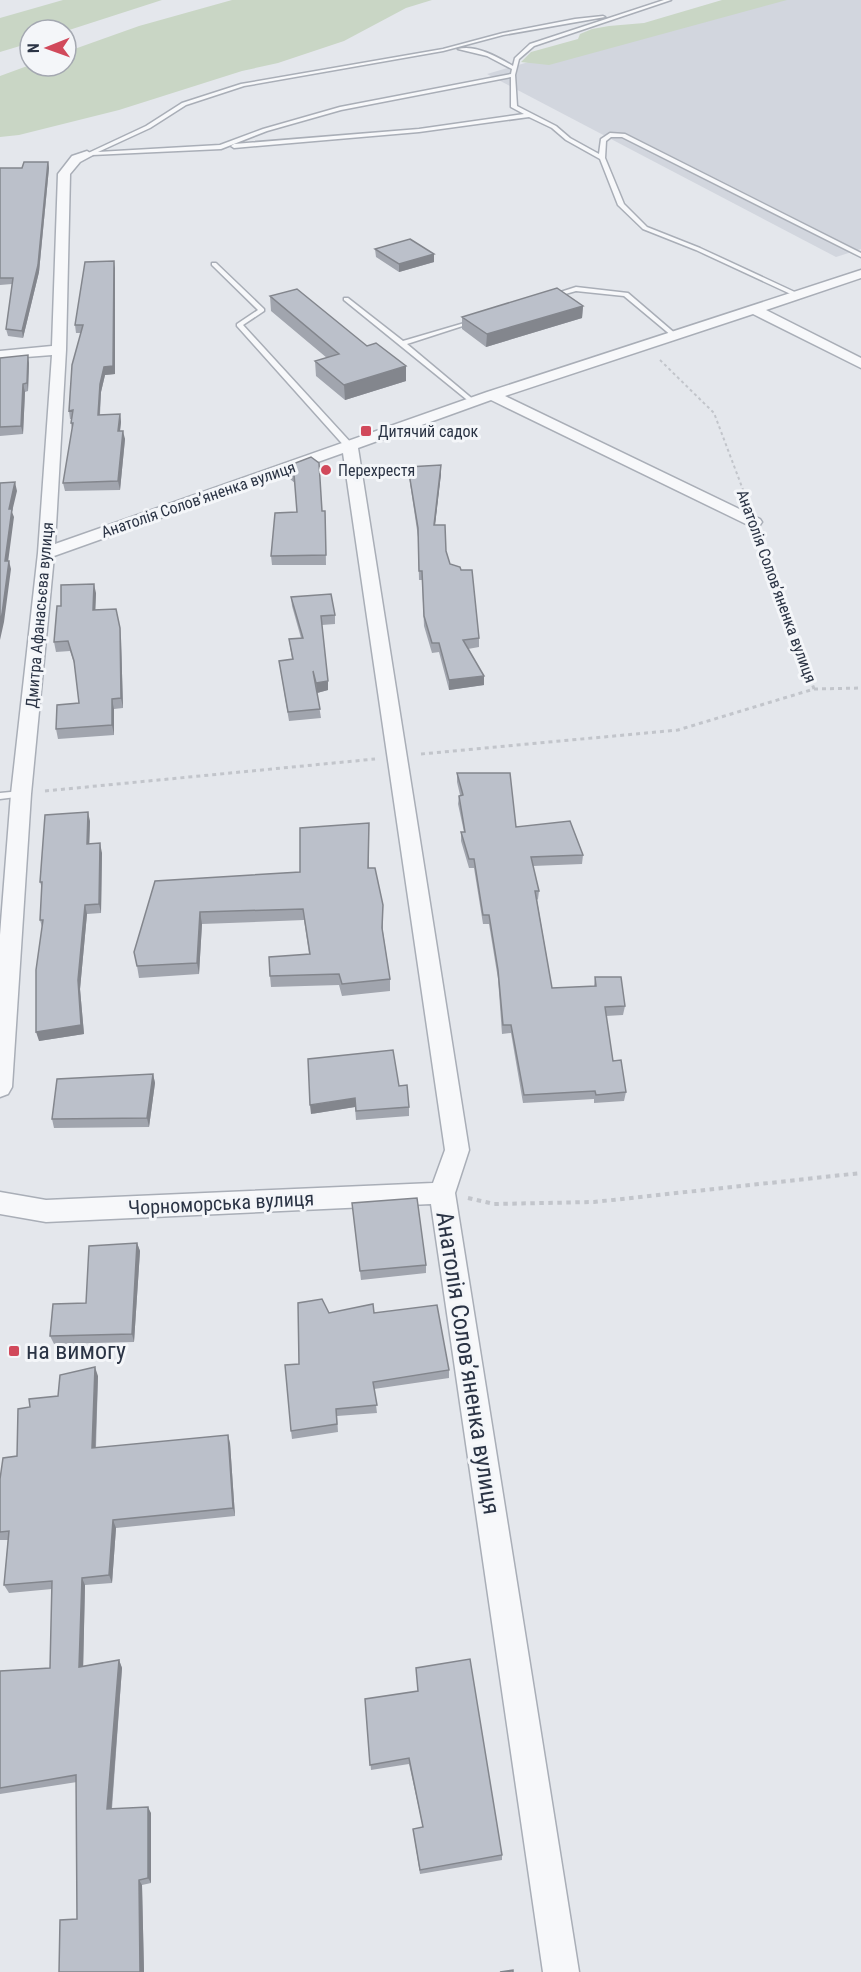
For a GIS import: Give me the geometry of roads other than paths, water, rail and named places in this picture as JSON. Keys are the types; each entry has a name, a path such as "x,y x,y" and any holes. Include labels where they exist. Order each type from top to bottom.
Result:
{"street":[{"name":"Дмитра Афанасьєва вулиця","path":"0,1087 21,794 46,553 59,350 64,174 76,159 87,155"},
{"name":"Анатолія Солов’яненка вулиця","path":"46,553 492,395 861,274"},
{"path":"754,309 861,364"},
{"path":"0,355 59,350"},
{"path":"492,395 754,522"},
{"name":"Анатолія Солов’яненка вулиця","path":"350,447 457,1150 442,1193 561,1972"},
{"name":"Чорноморська вулиця","path":"0,1203 46,1211 442,1193"}],"lane":[{"path":"602,158 568,140 554,127 514,107 514,72 517,59 532,45 669,0"},
{"path":"87,155 148,127 184,104 243,85 446,49 503,34 575,20 621,16"},
{"path":"446,49 469,49 495,57 514,72"},
{"path":"221,147 265,130 340,109 514,72"},
{"path":"87,155 360,137 470,126 529,115"},
{"path":"797,295 698,249 645,228 621,205 602,158 603,140 610,135 623,135 861,255"},
{"path":"214,264 262,310 238,325 350,447"},
{"path":"543,299 576,289 626,294 674,335"},
{"path":"346,299 473,402"},
{"path":"402,343 489,316"},
{"path":"0,796 21,794"}],"place":[{"name":"Дитячий садок","path":"366,431"},
{"name":"Перехрестя","path":"326,470"},
{"name":"на вимогу","path":"14,1351"}]}
